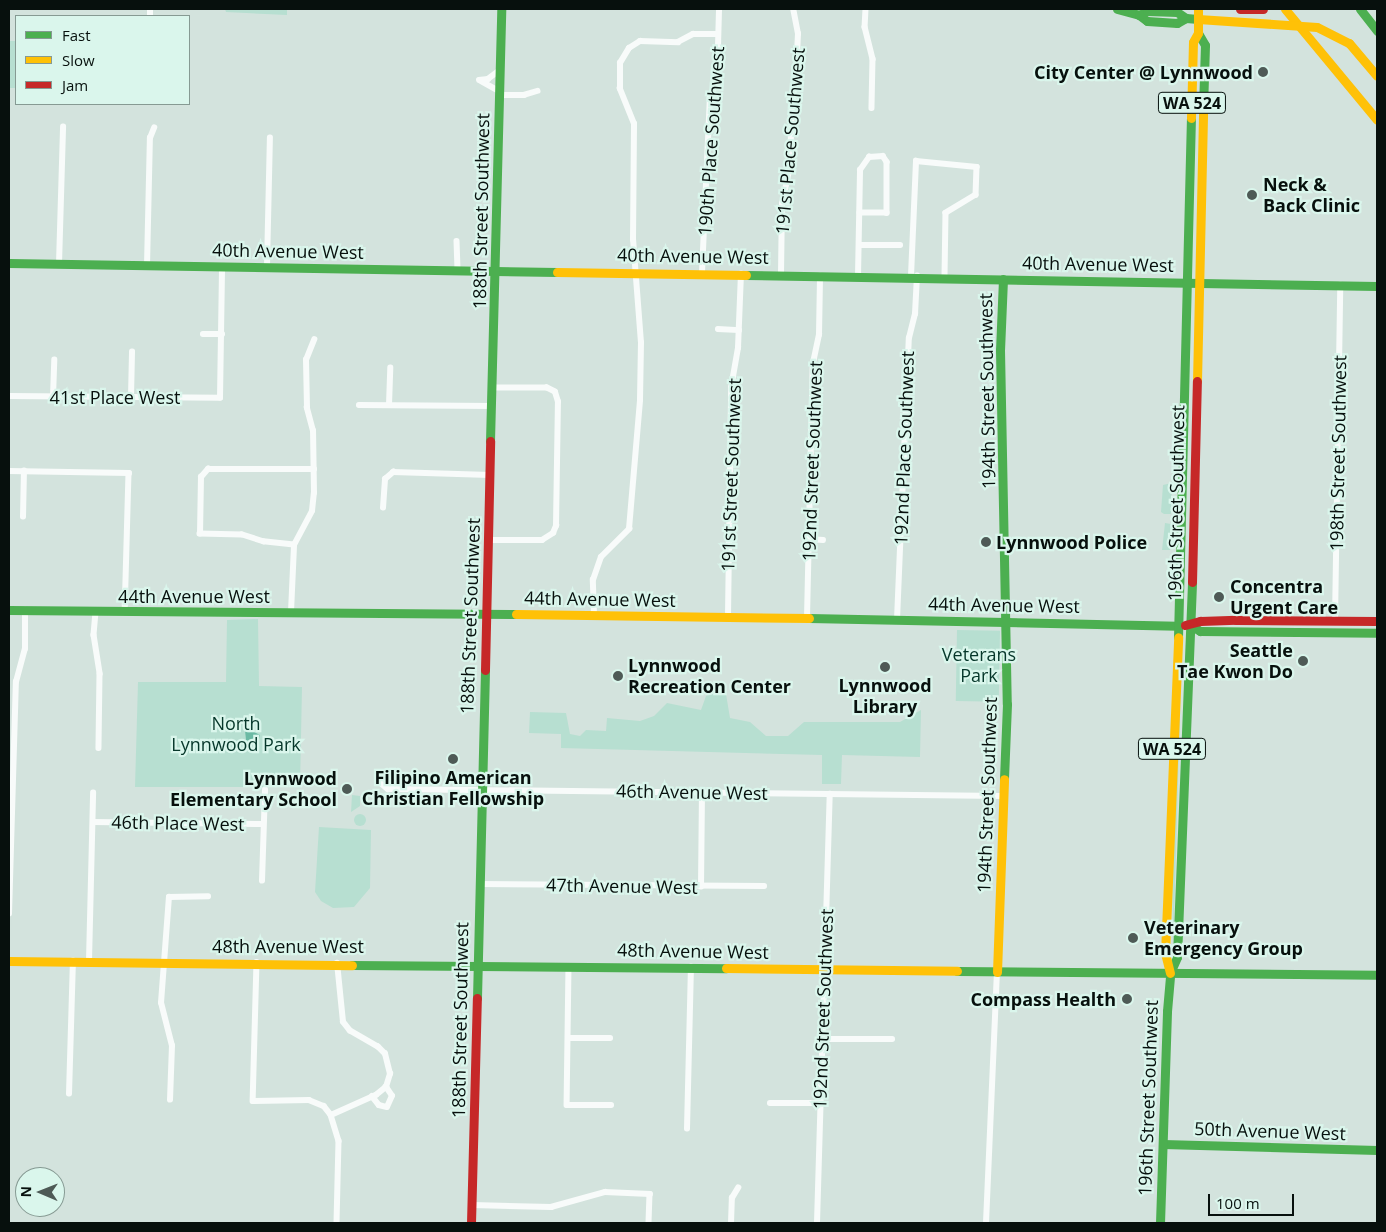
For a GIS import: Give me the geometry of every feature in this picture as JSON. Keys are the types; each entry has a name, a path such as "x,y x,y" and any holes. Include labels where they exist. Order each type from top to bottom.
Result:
{"main road":[{"name":"188th Street Southwest","path":"471,1223 502,9"},
{"path":"1117,9 1139,16 1146,21 1177,23 1186,18 1317,27 1349,43 1377,76"},
{"name":"196th Street Southwest","path":"1160,1223 1170,973 1165,954 1177,626 1193,42 1198,33 1198,9"},
{"path":"1240,9 1264,9"},
{"path":"1285,9 1317,45 1377,120"},
{"path":"1360,9 1377,31"},
{"name":"196th Street Southwest","path":"1170,973 1177,958 1190,625 1205,45 1198,33"},
{"name":"40th Avenue West","path":"9,263 702,272 1377,286"},
{"name":"194th Street Southwest","path":"997,972 1007,621 1000,350 1003,279"},
{"name":"44th Avenue West","path":"9,610 728,616 1177,626 1190,625 1200,621 1377,621"},
{"path":"1305,632 1315,626 1330,626 1335,621"},
{"name":"44th Avenue West","path":"1190,625 1200,631 1377,632"},
{"path":"1351,632 1358,627 1377,627"},
{"name":"48th Avenue West","path":"9,961 257,962 1377,975"},
{"name":"50th Avenue West","path":"1163,1144 1377,1150"}],"street":[{"name":"190th Place Southwest","path":"702,272 710,97 717,82 719,9"},
{"name":"191st Place Southwest","path":"781,274 782,204 790,166 792,104 796,76 798,34 792,9"},
{"path":"866,9 865,27 873,59 872,108"},
{"path":"594,615 593,580 601,558 629,529 640,400 642,344 636,271 634,124 620,89 620,63 629,48 640,41 678,42 694,34 718,34"},
{"path":"500,70 488,79 479,80 500,93 524,95 537,91"},
{"path":"59,264 63,127"},
{"path":"147,266 150,138 154,128"},
{"path":"267,266 270,138"},
{"path":"858,276 860,213 862,164 872,155 883,156 887,162 887,213 860,213"},
{"name":"192nd Place Southwest","path":"897,620 909,338 915,314 916,161 977,167 976,195 946,213 944,277"},
{"path":"457,241 458,269"},
{"path":"859,245 900,245"},
{"path":"203,334 222,334 222,267"},
{"name":"191st Street Southwest","path":"728,616 731,388 739,330 741,273"},
{"name":"192nd Street Southwest","path":"807,618 812,363 819,335 820,275"},
{"name":"198th Street Southwest","path":"1335,621 1340,285"},
{"path":"718,329 739,330"},
{"name":"41st Place West","path":"9,396 220,398 222,334"},
{"path":"291,612 294,544 312,511 313,431 307,408 306,360 314,340"},
{"path":"132,352 132,397"},
{"path":"53,397 54,360"},
{"path":"389,405 390,368"},
{"path":"489,540 542,540 553,533 556,526 558,412 555,392 547,388 493,388"},
{"path":"359,405 492,406"},
{"path":"294,544 264,542 242,535 200,534 201,477 208,469 314,470"},
{"path":"9,471 129,473 125,612"},
{"path":"23,517 24,471"},
{"path":"383,508 385,479 393,472 490,475"},
{"path":"809,539 823,540"},
{"path":"9,914 16,682 24,650 25,610"},
{"path":"96,612 94,635 100,674 99,748"},
{"name":"46th Avenue West","path":"382,784 388,788 1003,796"},
{"path":"262,881 265,790"},
{"path":"701,887 702,791"},
{"path":"88,962 93,822 92,793"},
{"name":"192nd Street Southwest","path":"817,1223 819,1103 823,1039 830,794"},
{"name":"46th Place West","path":"93,822 263,824"},
{"name":"47th Avenue West","path":"480,884 764,886"},
{"path":"170,1100 172,1046 161,1003 169,897 208,896"},
{"path":"69,1094 73,961"},
{"path":"257,962 253,1101 309,1100 324,1106 331,1114 338,1141 337,1223"},
{"path":"331,1114 372,1096 386,1087 390,1074 385,1054 343,1022 337,963"},
{"path":"569,966 567,1105 610,1105"},
{"path":"687,1129 691,967"},
{"name":"194th Street Southwest","path":"986,1223 997,972"},
{"path":"568,1038 610,1038"},
{"path":"823,1039 892,1039"},
{"path":"372,1096 379,1105 387,1107 392,1096 386,1087"},
{"path":"770,1103 819,1103"},
{"path":"731,1223 732,1198 738,1188"},
{"path":"472,1205 551,1206 605,1192 650,1194 650,1223"}],"green space":[{"path":"225,9 287,9 287,15 226,12"},
{"path":"9,41 15,41 15,88 9,88"},
{"path":"1172,483 1171,514 1164,514 1161,512 1163,485"},
{"path":"1165,523 1171,524 1170,550 1162,550"},
{"name":"North Lynnwood Park","path":"258,619 259,686 302,687 300,787 135,787 138,682 226,682 227,620"},
{"name":"Veterans Park","path":"957,630 1000,631 999,702 956,701"},
{"path":"1180,647 1182,647 1173,955 1172,849"},
{"path":"725,688 730,718 750,722 766,736 788,736 804,722 900,722 921,710 920,757 842,755 841,784 822,784 822,755 561,748 561,734 529,733 530,712 566,713 570,734 580,736 586,730 606,731 607,718 640,721 654,716 667,703 701,710 706,696"},
{"path":"352,795 360,796 360,806 351,812"},
{"path":"358,814 362,814 366,820 362,826 358,826 354,822 354,818"},
{"path":"319,827 371,830 370,888 354,907 333,908 321,901 315,892"}],"shaded area":[{"path":"248,729 260,735 258,744 246,740 245,730"}],"traffic: fast":[{"path":"490,441 501,9"},
{"path":"1117,9 1139,15 1147,21 1177,23 1186,18 1198,19"},
{"path":"1360,9 1377,31"},
{"path":"1139,15 1147,11 1177,12 1186,18"},
{"path":"1198,33 1205,45 1203,110"},
{"path":"1178,637 1191,118"},
{"path":"9,263 557,272"},
{"path":"746,275 1377,286"},
{"path":"1003,279 1000,350 1007,704 1004,779"},
{"path":"1160,1223 1167,1011 1170,973 1177,957 1192,582"},
{"path":"9,610 516,614"},
{"path":"809,618 1177,626"},
{"path":"1190,625 1200,631 1377,633"},
{"path":"477,998 485,670"},
{"path":"352,965 726,968"},
{"path":"957,971 1377,975"},
{"path":"1163,1144 1377,1150"}],"traffic: slow":[{"path":"1191,118 1193,42 1198,33 1198,9"},
{"path":"1285,9 1377,120"},
{"path":"1198,19 1317,27 1349,43 1377,76"},
{"path":"1197,381 1203,110"},
{"path":"557,272 746,275"},
{"path":"516,614 809,618"},
{"path":"1170,973 1165,953 1178,637"},
{"path":"997,972 1004,779"},
{"path":"9,961 352,965"},
{"path":"726,968 957,971"}],"traffic: jam":[{"path":"1240,9 1263,9"},
{"path":"1192,582 1197,381"},
{"path":"485,670 490,441"},
{"path":"1185,625 1200,621 1236,620 1377,621"},
{"path":"471,1223 477,998"}],"place":[{"name":"City Center @ Lynnwood","path":"1263,72"},
{"name":"Neck & Back Clinic","path":"1252,195"},
{"name":"Lynnwood Police","path":"986,542"},
{"name":"Concentra Urgent Care","path":"1219,597"},
{"name":"Seattle Tae Kwon Do","path":"1303,661"},
{"name":"Lynnwood Library","path":"885,667"},
{"name":"Lynnwood Recreation Center","path":"618,676"},
{"name":"Filipino American Christian Fellowship","path":"453,759"},
{"name":"Lynnwood Elementary School","path":"347,789"},
{"name":"Veterinary Emergency Group","path":"1133,938"},
{"name":"Compass Health","path":"1127,999"}]}
